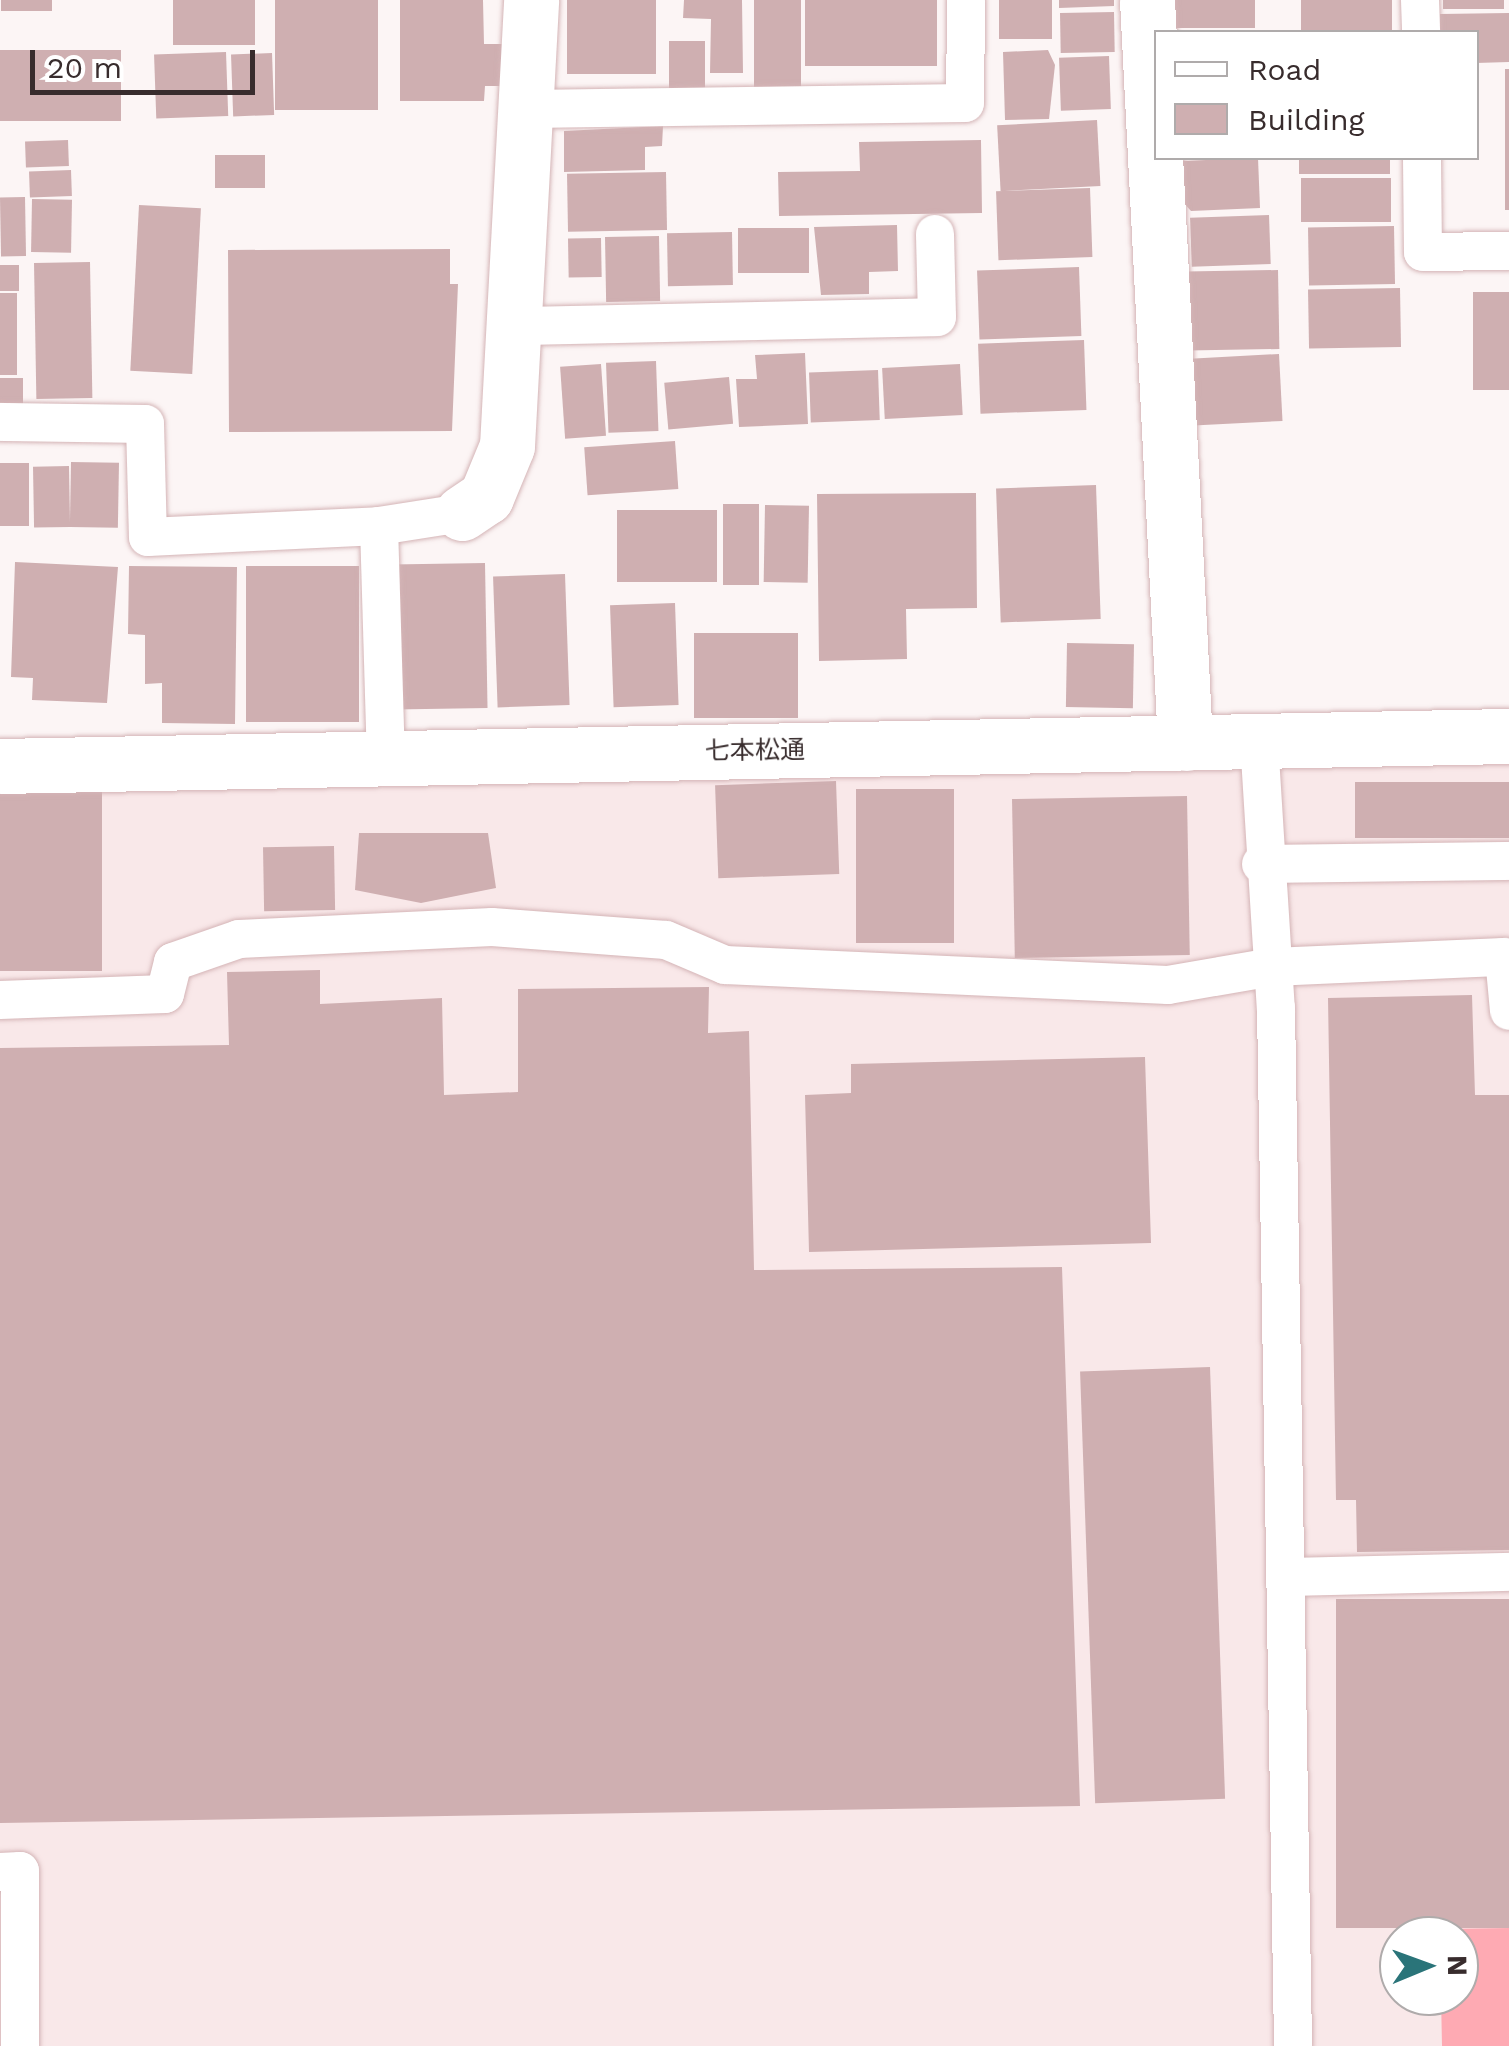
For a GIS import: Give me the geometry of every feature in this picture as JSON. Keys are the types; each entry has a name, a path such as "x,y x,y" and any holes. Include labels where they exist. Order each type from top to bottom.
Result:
{"street":[{"path":"462,513 501,472 520,326 531,0"},
{"path":"1146,0 1154,152"},
{"path":"1154,160 1185,743"},
{"name":"七本松通","path":"0,766 1509,736"}],"lane":[{"path":"528,109 966,103 966,0"},
{"path":"1420,0 1420,30"},
{"path":"1422,160 1422,252 1509,250"},
{"path":"520,326 937,318 936,234"},
{"path":"0,422 145,424 148,536 379,526 462,513"},
{"path":"379,526 386,758"},
{"path":"1258,741 1261,864 1272,966 1292,2046"},
{"path":"1261,864 1509,861"},
{"path":"0,1000 165,994 173,962 239,939 492,927 666,940 725,965 1168,985 1272,966 1504,958 1509,1010"},
{"path":"1286,1578 1509,1572"},
{"path":"0,1872 20,1871 20,2046"}],"shaded area":[{"path":"1509,763 1509,2046 0,2046 0,790"},
{"path":"1479,1928 1509,1928 1509,2046 1442,2046 1441,2016 1479,2016"}],"building":[{"path":"1,0 52,0 52,11 1,11"},
{"path":"173,0 255,0 255,45 173,45"},
{"path":"275,0 378,0 378,110 275,110"},
{"path":"400,0 483,0 484,44 502,44 502,86 485,86 484,101 400,101"},
{"path":"567,0 656,0 656,74 567,74"},
{"path":"684,0 742,0 743,73 710,73 711,19 683,18"},
{"path":"754,0 801,0 801,90 754,90"},
{"path":"805,0 937,0 937,66 805,66"},
{"path":"999,0 1052,0 1052,39 999,39"},
{"path":"1059,0 1114,0 1114,6 1059,8"},
{"path":"1172,0 1255,0 1255,28 1172,28"},
{"path":"1301,0 1392,0 1392,30 1301,30"},
{"path":"1443,0 1504,0 1504,9 1443,9"},
{"path":"1114,12 1115,52 1061,53 1060,13"},
{"path":"1509,13 1509,62 1479,63 1479,30 1440,30 1440,14"},
{"path":"669,41 705,41 705,96 669,96"},
{"path":"0,50 121,50 121,121 0,121"},
{"path":"1048,50 1055,65 1049,119 1005,120 1003,52"},
{"path":"226,52 228,116 156,118 154,55"},
{"path":"272,53 274,115 233,116 231,54"},
{"path":"1109,56 1111,109 1061,111 1059,58"},
{"path":"1505,69 1509,69 1509,210 1505,210"},
{"path":"1097,120 1100,186 1001,191 997,125"},
{"path":"663,126 662,146 645,147 645,170 564,172 564,131"},
{"path":"68,140 69,166 26,167 25,142"},
{"path":"981,140 982,213 779,216 778,172 860,171 859,142"},
{"path":"215,155 265,155 265,188 215,188"},
{"path":"1258,160 1260,208 1191,211 1182,201 1180,161"},
{"path":"1299,160 1390,160 1390,174 1299,174"},
{"path":"71,170 72,196 30,197 29,171"},
{"path":"666,172 667,230 568,232 567,174"},
{"path":"1301,178 1391,178 1391,222 1301,222"},
{"path":"1090,188 1092,257 998,260 996,191"},
{"path":"0,197 25,197 26,256 1,256"},
{"path":"32,199 72,200 71,253 31,252"},
{"path":"139,205 201,208 192,374 130,371"},
{"path":"1269,215 1271,264 1192,267 1190,218"},
{"path":"897,225 898,271 869,272 869,294 821,295 814,227"},
{"path":"1394,226 1395,284 1309,285 1308,228"},
{"path":"738,228 809,228 809,273 738,273"},
{"path":"732,232 733,285 668,286 667,233"},
{"path":"659,236 660,301 606,302 605,237"},
{"path":"601,238 602,277 569,278 568,239"},
{"path":"450,249 450,284 458,284 452,431 229,432 228,250"},
{"path":"90,262 92,398 36,399 34,263"},
{"path":"0,265 19,265 19,291 0,291"},
{"path":"1079,267 1081,336 979,340 977,271"},
{"path":"1278,270 1279,349 1187,351 1186,272"},
{"path":"1400,288 1401,347 1309,349 1308,290"},
{"path":"1473,292 1509,292 1509,390 1473,390"},
{"path":"0,293 17,293 17,375 0,375"},
{"path":"1084,340 1086,410 981,414 978,344"},
{"path":"805,353 808,424 739,427 736,379 757,379 755,355"},
{"path":"1279,354 1283,421 1194,426 1190,359"},
{"path":"656,361 658,431 608,433 606,363"},
{"path":"601,364 606,436 565,439 560,367"},
{"path":"960,364 963,415 885,419 882,368"},
{"path":"878,370 880,420 811,422 809,372"},
{"path":"729,377 733,424 668,429 664,383"},
{"path":"0,378 23,378 23,405 0,405"},
{"path":"675,441 678,489 588,495 584,447"},
{"path":"71,462 119,463 118,528 70,527"},
{"path":"0,463 29,463 29,526 0,526"},
{"path":"69,466 70,527 34,528 33,467"},
{"path":"1096,485 1101,619 1001,622 996,488"},
{"path":"976,493 977,608 906,609 907,659 819,661 817,494"},
{"path":"723,504 759,504 759,585 723,585"},
{"path":"765,505 809,506 808,583 764,582"},
{"path":"617,510 717,510 717,582 617,582"},
{"path":"15,562 118,567 107,703 32,700 33,678 11,677"},
{"path":"485,563 488,708 395,710 392,565"},
{"path":"129,566 237,567 235,724 162,723 162,683 145,684 145,635 128,634"},
{"path":"246,566 359,566 359,722 246,722"},
{"path":"565,574 570,705 498,707 493,577"},
{"path":"675,603 679,705 614,707 610,605"},
{"path":"694,633 798,633 798,718 694,718"},
{"path":"1067,643 1134,644 1133,708 1066,707"},
{"path":"836,781 839,874 718,878 715,785"},
{"path":"1355,782 1509,782 1509,838 1355,838"},
{"path":"856,789 954,789 954,943 856,943"},
{"path":"0,792 102,792 102,971 0,971"},
{"path":"1187,796 1190,955 1015,958 1012,799"},
{"path":"359,833 488,833 496,888 421,903 355,890"},
{"path":"334,846 335,910 264,911 263,847"},
{"path":"320,970 320,1004 442,998 444,1095 518,1092 518,989 709,987 708,1033 749,1031 754,1270 1062,1267 1080,1806 0,1823 0,1048 229,1045 227,972"},
{"path":"1472,995 1475,1095 1509,1095 1509,1550 1357,1552 1356,1500 1336,1500 1328,998"},
{"path":"1145,1057 1151,1243 809,1252 805,1095 851,1093 851,1064"},
{"path":"1210,1367 1225,1799 1095,1803 1080,1372"},
{"path":"1336,1599 1509,1599 1509,1928 1479,1928 1479,1916 1379,1916 1379,1928 1336,1928"}]}
